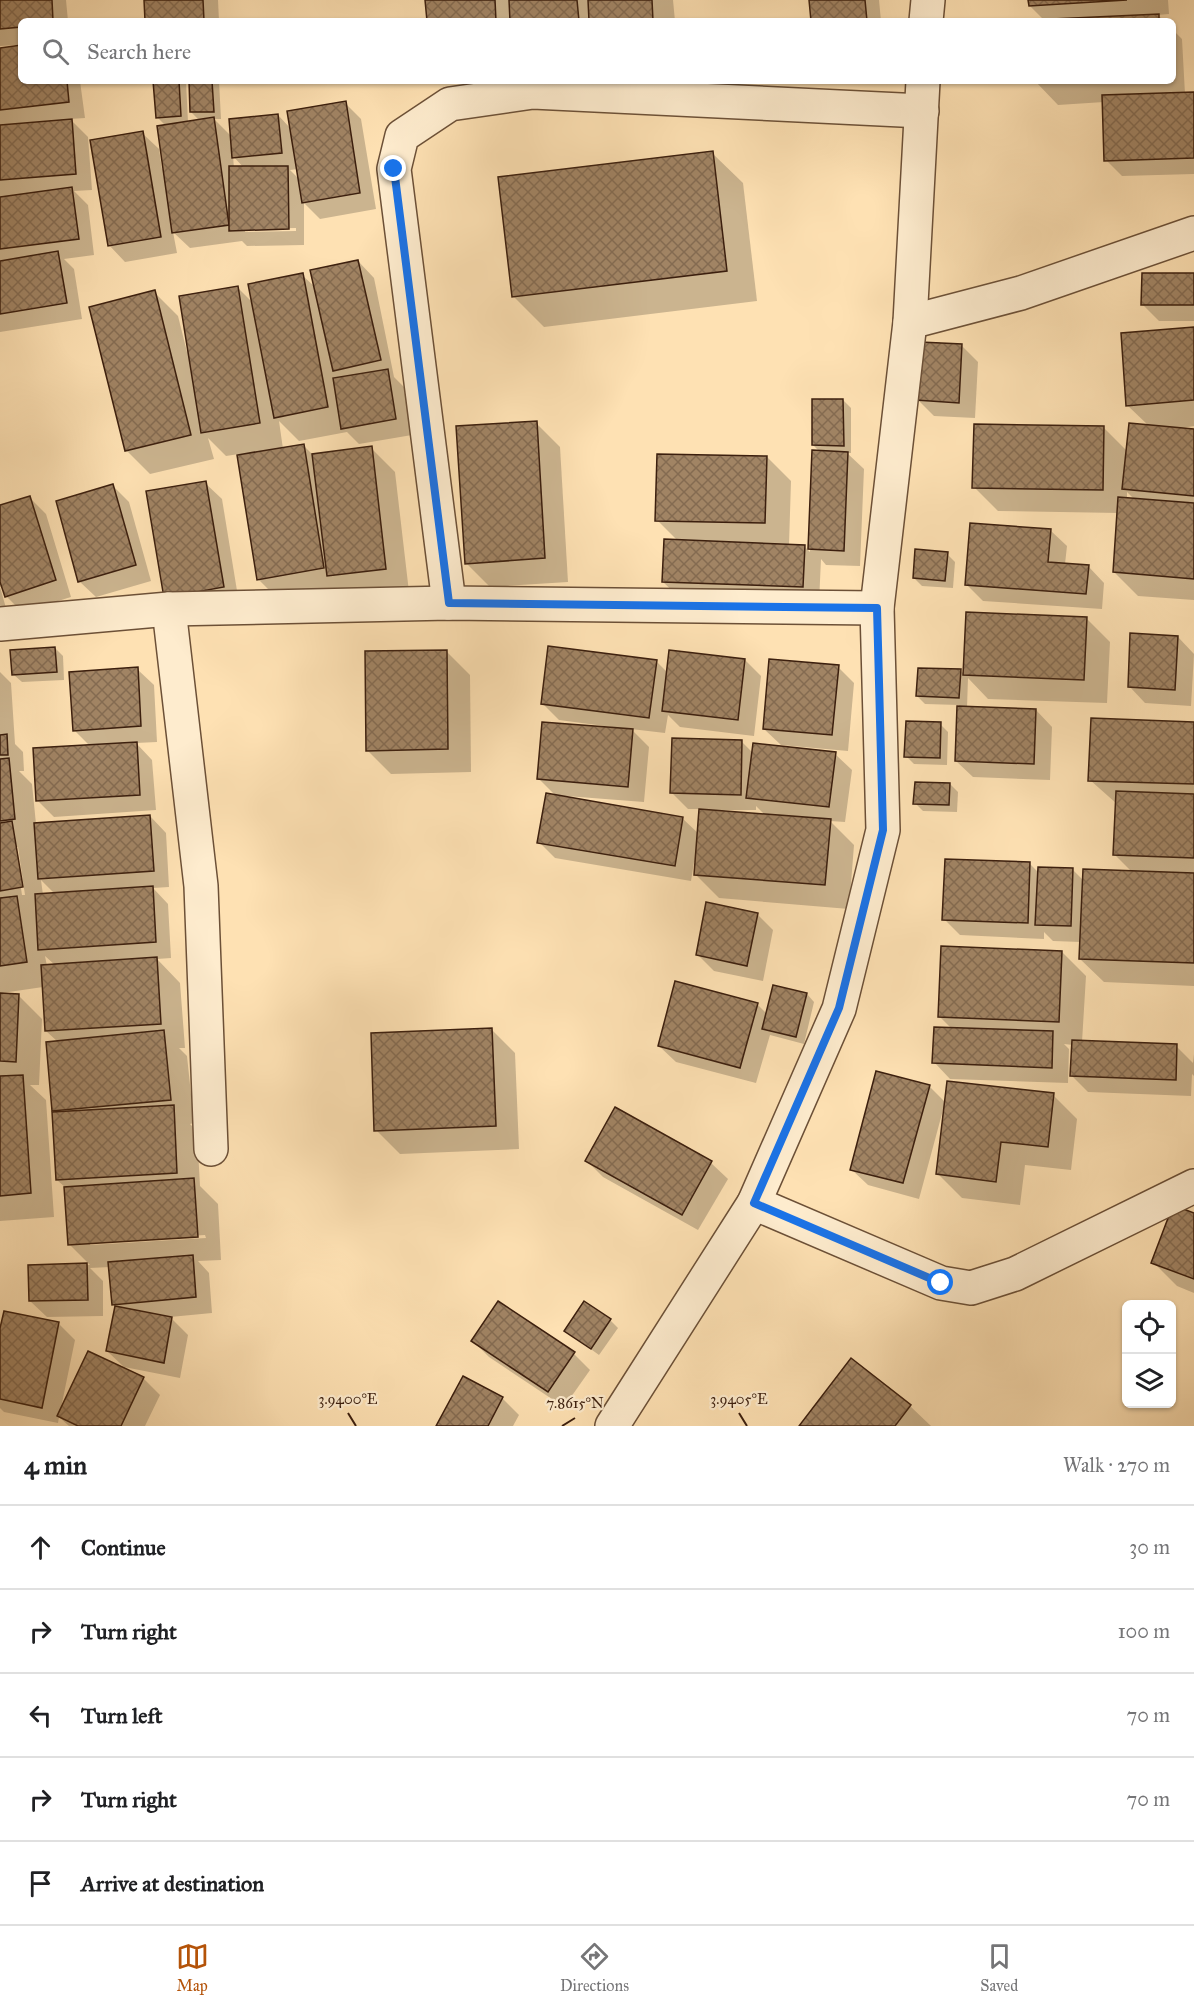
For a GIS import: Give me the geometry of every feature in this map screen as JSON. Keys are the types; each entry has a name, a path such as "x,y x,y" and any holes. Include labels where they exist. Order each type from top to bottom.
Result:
{"street":[{"path":"926,18 928,0"},
{"path":"449,603 394,169 402,136 450,104 533,92 923,96 910,322 877,608 883,830 839,1008 754,1203 612,1426"},
{"path":"910,322 1021,293 1194,232"},
{"path":"0,624 169,609 449,603 877,608"},
{"path":"169,609 201,886 211,1149"},
{"path":"754,1203 941,1283 971,1288 1015,1274 1194,1186"}],"building":[{"path":"0,0 52,0 53,18 18,18 18,27 0,29"},
{"path":"144,0 203,0 204,18 145,18"},
{"path":"425,0 495,0 496,18 427,18"},
{"path":"509,0 577,0 579,18 510,18"},
{"path":"588,0 652,0 653,18 589,18"},
{"path":"809,0 865,0 867,18 811,18"},
{"path":"1028,0 1127,0 1029,6"},
{"path":"1159,14 1159,18 1073,18"},
{"path":"18,45 18,84 67,84 69,102 0,110 0,48"},
{"path":"153,84 179,84 181,116 156,118"},
{"path":"189,84 212,84 214,112 190,112"},
{"path":"1194,92 1194,158 1104,161 1102,95"},
{"path":"346,101 360,193 302,203 287,111"},
{"path":"278,114 282,153 232,158 229,119"},
{"path":"214,117 229,225 172,233 157,126"},
{"path":"72,119 76,174 0,180 0,125"},
{"path":"143,131 161,237 108,246 90,140"},
{"path":"713,151 727,271 512,297 498,177"},
{"path":"229,166 288,166 289,229 229,231"},
{"path":"72,187 79,239 0,249 0,197"},
{"path":"58,251 67,303 0,314 0,261"},
{"path":"358,260 381,360 333,371 310,270"},
{"path":"303,273 328,407 274,418 248,284"},
{"path":"1142,273 1194,273 1194,305 1141,305"},
{"path":"238,286 260,423 201,433 179,296"},
{"path":"155,290 191,435 125,451 89,307"},
{"path":"1194,327 1194,400 1126,406 1121,333"},
{"path":"920,342 962,344 959,403 916,400"},
{"path":"388,369 396,419 341,429 333,378"},
{"path":"812,399 843,399 844,446 812,445"},
{"path":"537,421 545,558 465,564 456,426"},
{"path":"1129,423 1194,429 1194,496 1122,489"},
{"path":"974,424 1104,426 1103,490 972,488"},
{"path":"304,444 324,568 257,580 237,455"},
{"path":"372,446 386,569 327,576 312,454"},
{"path":"812,450 848,452 844,551 808,549"},
{"path":"657,454 767,456 765,523 655,521"},
{"path":"206,481 224,587 164,598 146,491"},
{"path":"113,484 136,565 78,582 56,501"},
{"path":"30,496 56,580 5,597 0,582 0,505"},
{"path":"1118,497 1194,503 1194,579 1113,572"},
{"path":"970,523 1051,529 1048,562 1089,565 1086,594 965,585"},
{"path":"664,539 805,545 803,587 662,582"},
{"path":"915,549 948,552 945,581 913,578"},
{"path":"966,612 1087,617 1084,680 963,675"},
{"path":"1130,633 1178,636 1175,690 1128,687"},
{"path":"548,646 657,660 649,718 541,704"},
{"path":"55,647 57,672 12,675 10,650"},
{"path":"447,650 448,749 366,751 365,651"},
{"path":"669,650 745,659 738,720 662,711"},
{"path":"769,659 839,665 832,735 763,729"},
{"path":"138,667 141,726 73,731 69,672"},
{"path":"918,668 961,669 959,698 916,696"},
{"path":"957,706 1036,709 1034,764 955,761"},
{"path":"1091,718 1194,722 1194,784 1088,781"},
{"path":"906,721 941,722 940,758 904,757"},
{"path":"542,722 633,729 628,787 537,779"},
{"path":"7,734 8,755 0,755 0,735"},
{"path":"672,738 742,740 741,795 670,793"},
{"path":"137,742 140,795 36,801 33,748"},
{"path":"753,743 836,752 829,807 746,798"},
{"path":"9,758 15,819 0,821 0,759"},
{"path":"915,782 950,783 949,805 913,804"},
{"path":"1116,791 1194,794 1194,858 1113,855"},
{"path":"546,793 683,817 675,866 537,843"},
{"path":"699,809 831,819 825,885 694,875"},
{"path":"150,815 154,871 38,879 34,823"},
{"path":"12,821 23,887 0,891 0,823"},
{"path":"945,859 1030,862 1028,923 942,920"},
{"path":"1038,867 1073,868 1071,926 1035,925"},
{"path":"1083,869 1194,873 1194,963 1079,959"},
{"path":"153,886 156,942 38,950 35,894"},
{"path":"17,896 27,962 0,966 0,898"},
{"path":"706,902 758,913 747,966 696,955"},
{"path":"941,946 1062,951 1059,1022 938,1017"},
{"path":"157,957 161,1024 45,1031 41,965"},
{"path":"675,981 758,1003 740,1068 658,1046"},
{"path":"773,985 807,993 796,1037 762,1029"},
{"path":"0,993 19,994 16,1062 0,1061"},
{"path":"934,1027 1053,1031 1052,1068 932,1063"},
{"path":"492,1028 496,1126 374,1131 371,1033"},
{"path":"164,1030 171,1100 52,1111 46,1042"},
{"path":"1072,1040 1177,1044 1176,1080 1070,1076"},
{"path":"876,1071 930,1085 903,1183 850,1170"},
{"path":"23,1075 31,1193 0,1196 0,1076"},
{"path":"947,1081 1054,1093 1048,1147 1001,1142 996,1182 936,1174"},
{"path":"174,1105 177,1173 56,1180 52,1112"},
{"path":"615,1107 712,1161 682,1215 585,1161"},
{"path":"194,1178 198,1237 68,1245 64,1187"},
{"path":"1173,1205 1194,1213 1194,1279 1151,1263"},
{"path":"193,1255 196,1297 112,1305 108,1262"},
{"path":"87,1263 88,1300 29,1301 28,1265"},
{"path":"498,1301 575,1352 548,1392 471,1341"},
{"path":"584,1301 611,1319 591,1349 564,1331"},
{"path":"115,1306 172,1317 164,1363 106,1351"},
{"path":"4,1311 59,1322 42,1408 0,1399 0,1328"},
{"path":"88,1351 144,1377 121,1426 78,1426 57,1416"},
{"path":"851,1358 911,1405 895,1426 799,1426"},
{"path":"463,1376 503,1397 488,1426 436,1426"}],"route":[{"path":"394,169 449,603 877,608 883,830 839,1008 754,1203 941,1283"}]}
